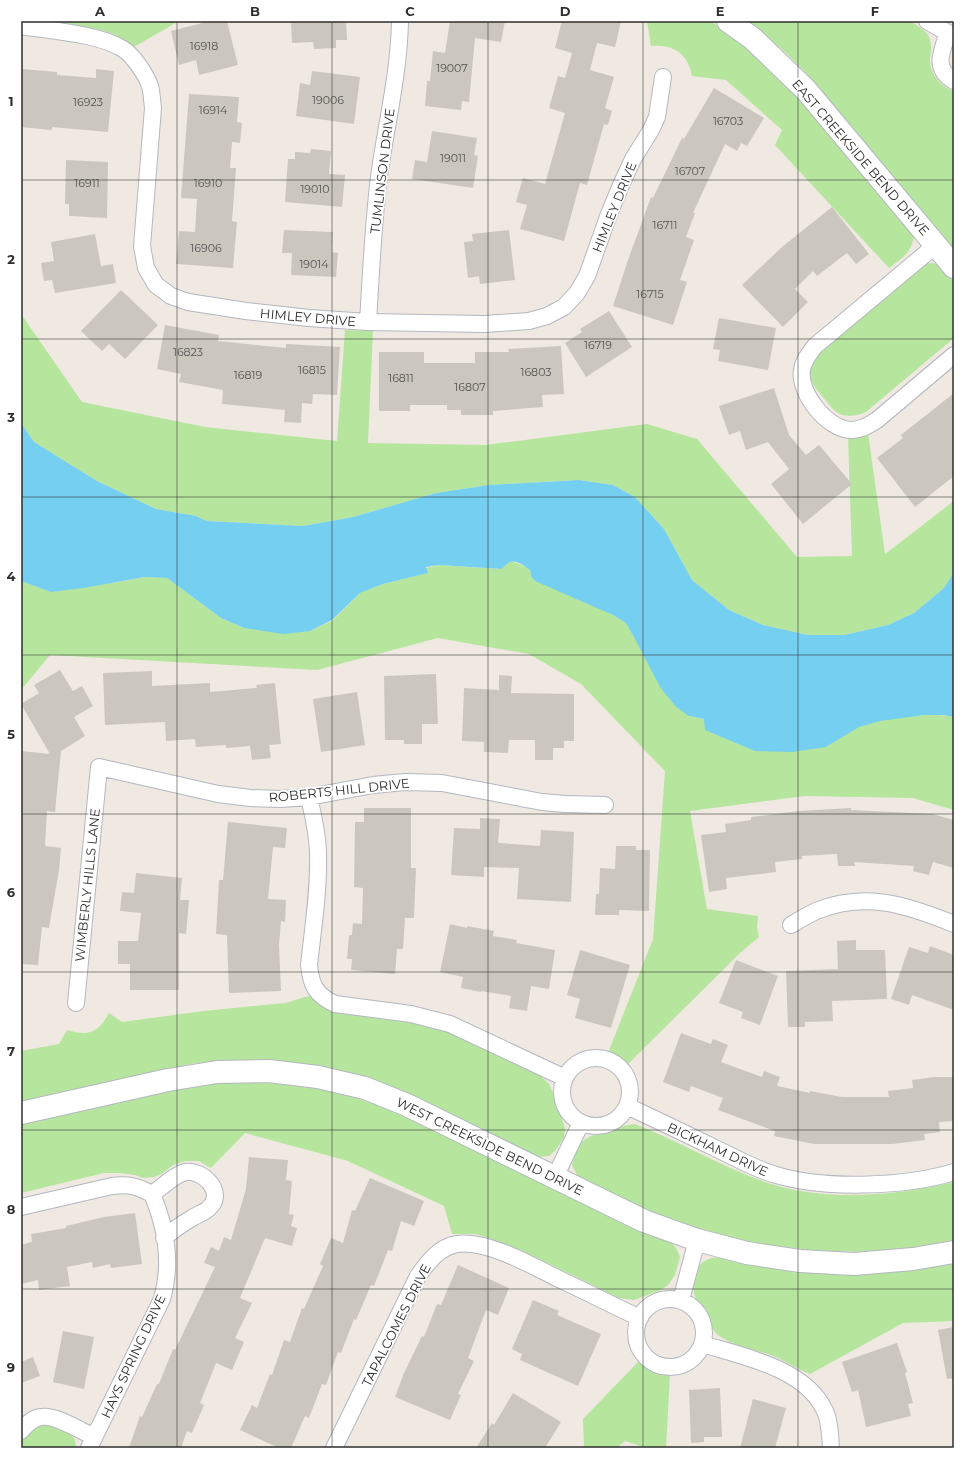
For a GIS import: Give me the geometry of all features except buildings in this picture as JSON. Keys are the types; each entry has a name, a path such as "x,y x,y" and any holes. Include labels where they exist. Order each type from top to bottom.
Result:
{"street":[{"name":"TUMLINSON DRIVE","path":"368,322 379,177 398,61 400,21"},
{"name":"EAST CREEKSIDE BEND DRIVE","path":"728,21 752,38 806,90 954,267"},
{"path":"927,21 951,34 941,53 941,67 948,78 954,81"},
{"name":"HIMLEY DRIVE","path":"21,26 86,36 109,42 124,50 144,73 150,87 153,108 142,246 146,268 156,285 171,296 188,302 254,312 309,318 368,322 470,324 529,322 547,316 564,307 577,294 587,276 609,214 633,159 652,130 657,117 664,77"},
{"path":"936,245 815,346 806,358 801,371 803,385 808,397 826,419 837,427 851,430 864,428 877,420 954,355"},
{"name":"ROBERTS HILL DRIVE","path":"99,767 218,794 250,798 281,799 309,797 406,782 442,783 542,802 564,804 605,804"},
{"name":"WIMBERLY HILLS LANE","path":"76,1004 99,767"},
{"path":"309,797 318,853 318,878 309,965 310,978 315,989 323,998 335,1004 411,1014 450,1024 565,1078"},
{"path":"792,925 816,911 843,904 863,901 890,903 921,911 954,924"},
{"path":"597,1058 610,1061 621,1068 628,1080 630,1093 627,1106 622,1115 613,1122 602,1126 591,1126 581,1123 570,1115 564,1104 562,1091 565,1078 573,1067 584,1060 597,1058"},
{"name":"WEST CREEKSIDE BEND DRIVE","path":"21,1113 168,1080 217,1072 269,1071 318,1076 365,1088 407,1105 644,1221 698,1240 747,1253 800,1261 854,1264 913,1259 954,1252"},
{"name":"BICKHAM DRIVE","path":"627,1106 746,1163 773,1174 800,1181 822,1184 887,1183 919,1180 954,1172"},
{"path":"555,1177 581,1123"},
{"path":"21,1207 125,1184 138,1187 152,1194 180,1174 187,1172 195,1173 209,1180 213,1188 214,1198 211,1207 180,1225 164,1238"},
{"name":"HAYS SPRING DRIVE","path":"91,1442 162,1299 168,1264 159,1211 152,1194"},
{"path":"681,1300 698,1240"},
{"name":"TAPALCOMES DRIVE","path":"334,1448 418,1276 429,1260 442,1249 456,1244 470,1244 485,1247 518,1259 640,1318"},
{"path":"670,1298 681,1300 696,1310 703,1322 704,1336 702,1344 700,1350 691,1361 678,1367 663,1367 650,1361 641,1350 636,1337 638,1322 645,1310 656,1301 670,1298"},
{"path":"702,1344 776,1367 797,1380 813,1393 824,1409 830,1430 830,1448"},
{"path":"21,1431 28,1422 41,1416 54,1418 91,1442"}],"green space":[{"path":"44,21 179,21 134,47 116,35 102,30"},
{"path":"647,21 711,21 756,55 787,83 914,235 909,251 889,268 775,145 782,130 726,80 692,76 687,62 679,52 667,47 651,46"},
{"path":"749,21 910,21 926,32 931,43 930,61 932,71 945,87 954,91 954,249 808,75 786,53"},
{"path":"933,263 943,267 954,281 954,338 866,412 849,416 842,415 837,412 816,389 811,378 811,367 818,353 922,264"},
{"path":"21,314 82,402 205,427 337,441 345,330 373,331 368,443 486,445 647,424 697,439 797,557 852,556 848,437 868,433 885,554 954,501 954,572 944,588 914,613 888,625 844,635 808,635 763,625 729,610 692,580 664,529 635,497 613,485 579,480 489,485 436,493 353,517 303,526 207,521 196,516 156,509 97,481 34,442 21,423"},
{"path":"511,561 530,570 531,576 613,615 626,623 689,716 826,747 860,726 881,720 920,715 954,717 954,810 913,798 805,796 690,811 707,909 758,916 757,927 759,937 740,953 626,1066 617,1058 608,1053 653,939 665,771 581,684 529,654 438,638 317,670 50,655 21,690 21,581 51,592 145,577 167,578 221,618 244,628 310,631 332,621 360,593 383,584 427,573 426,568 439,565 501,569 507,562"},
{"path":"316,994 451,1032 540,1075 549,1084 554,1095 565,1128 564,1138 555,1151 549,1156 538,1157 386,1086 349,1073 309,1065 269,1061 221,1060 190,1064 21,1103 21,1051 59,1044 67,1030 87,1033 97,1029 109,1013 122,1022 204,1011 285,1003"},
{"path":"228,1081 277,1082 325,1089 349,1095 387,1108 617,1220 645,1233 671,1242 676,1248 680,1257 675,1275 669,1284 661,1290 634,1300 619,1298 516,1248 475,1234 452,1234 444,1206 348,1161 245,1133 211,1168 199,1161 185,1161 173,1165 163,1173 154,1177 143,1178 135,1175 104,1173 21,1193 21,1123 167,1089"},
{"path":"635,1124 730,1168 762,1181 786,1188 834,1195 858,1195 907,1191 954,1182 954,1242 891,1253 810,1250 735,1241 663,1219 579,1179 572,1165 577,1149 584,1140 597,1133 621,1126"},
{"path":"719,1257 773,1268 834,1274 905,1270 954,1263 954,1321 903,1323 810,1374 776,1357 726,1340 715,1332 696,1298 693,1286 700,1264 706,1260"},
{"path":"639,1361 645,1367 653,1371 670,1374 666,1448 646,1448 625,1441 617,1448 595,1448 584,1446 583,1419"},
{"path":"43,1424 65,1430 74,1438 76,1442 75,1448 21,1448 21,1443 25,1435 31,1429"}],"water":[{"path":"21,423 34,442 97,481 156,509 196,516 207,521 303,526 353,517 436,493 489,485 579,480 613,485 635,497 664,529 692,580 729,610 763,625 808,635 844,635 888,625 914,613 944,588 954,572 954,717 943,715 924,715 880,721 859,727 826,747 792,752 755,751 705,730 704,719 689,716 676,707 660,687 626,623 613,615 535,581 531,576 530,570 519,563 512,561 505,565 502,569 439,565 426,567 428,573 383,584 360,593 332,620 310,631 283,634 244,628 221,618 167,578 145,577 51,592 21,581"}]}
